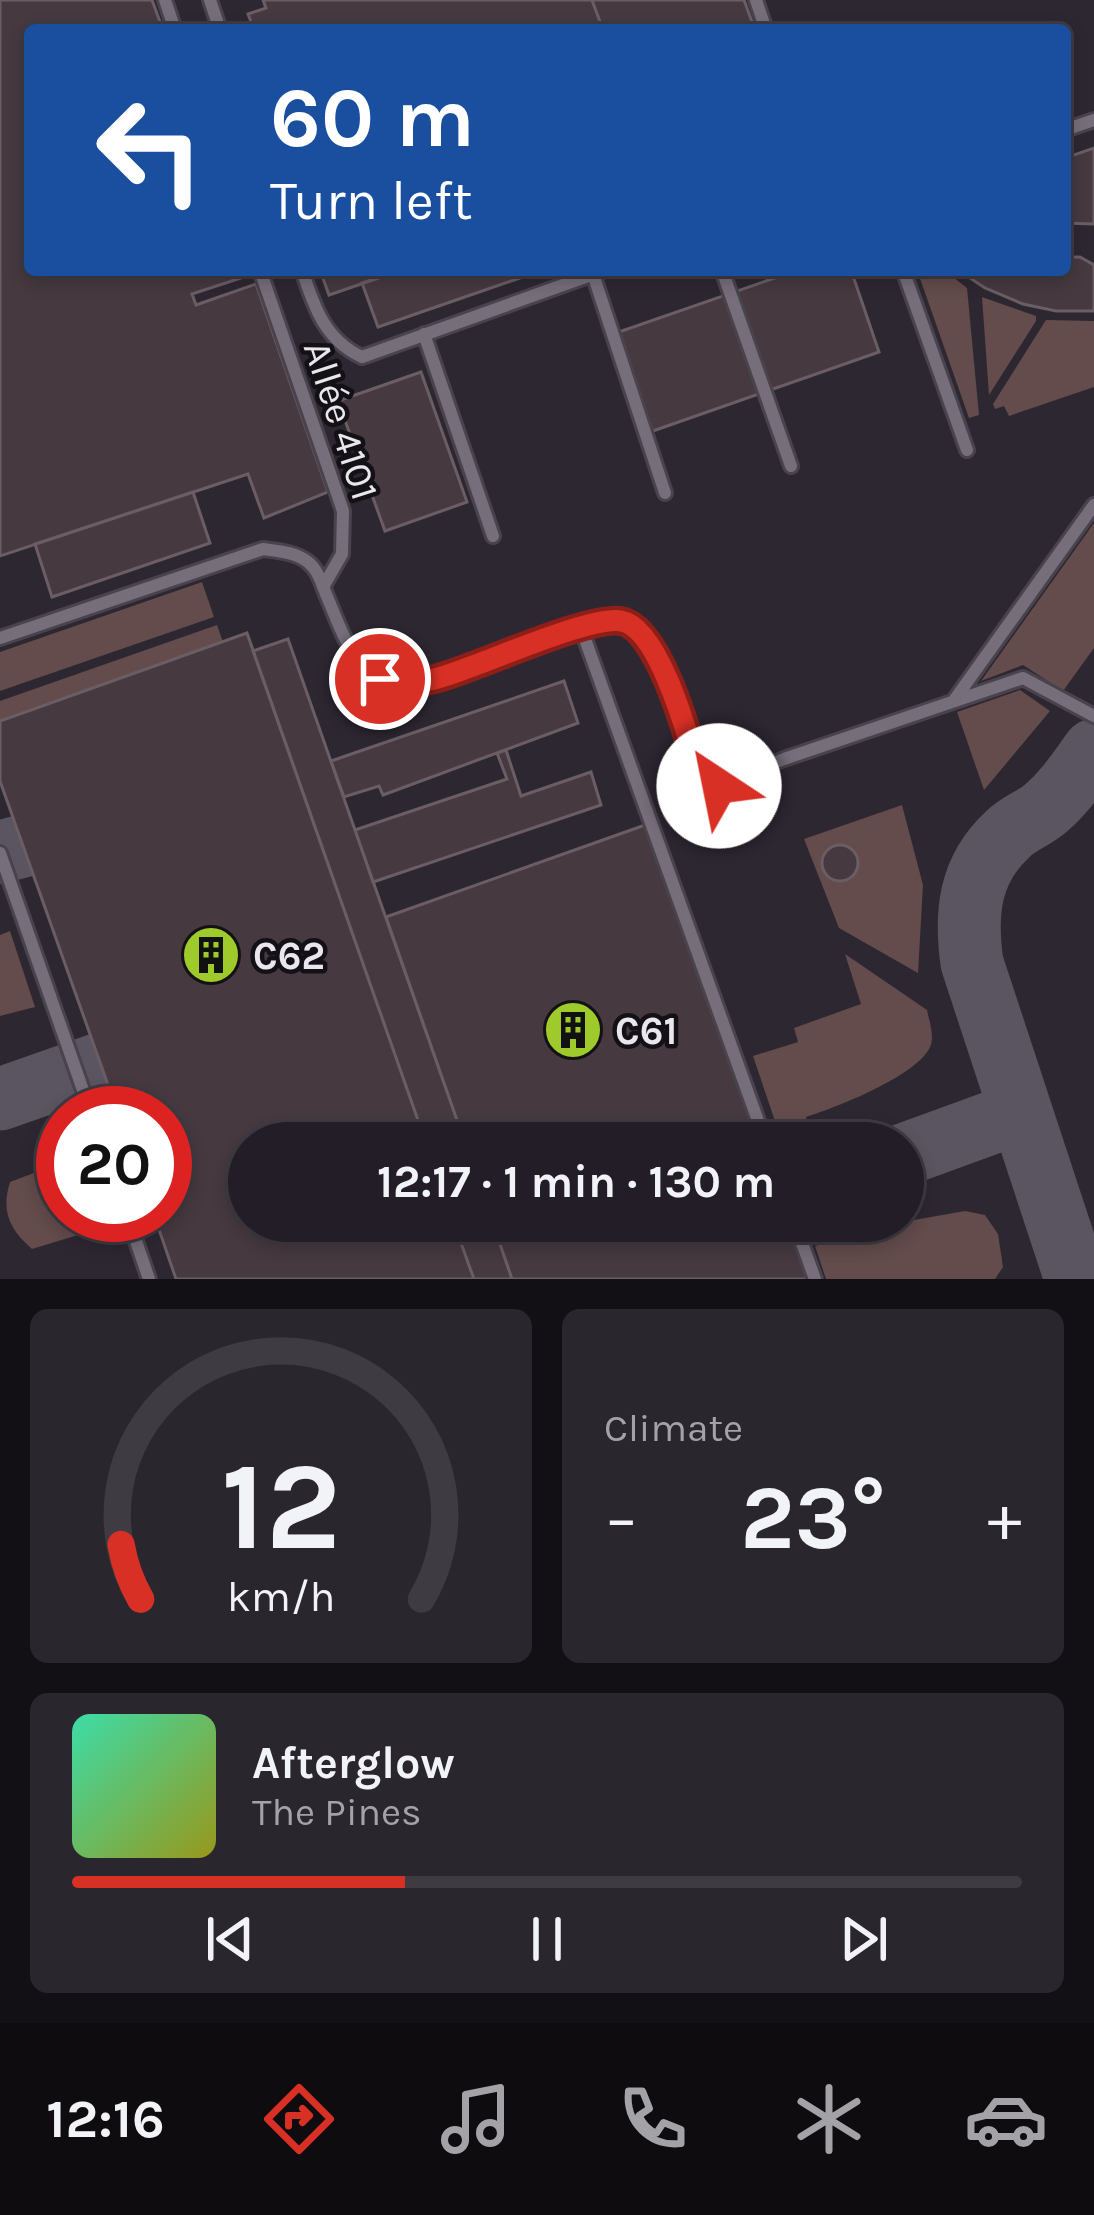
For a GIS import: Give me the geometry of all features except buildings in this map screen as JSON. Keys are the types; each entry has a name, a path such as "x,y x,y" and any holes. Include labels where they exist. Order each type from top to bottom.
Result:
{"lane":[{"name":"Allée 4101","path":"262,276 343,511 342,554 323,587"},
{"path":"304,276 315,308 338,346 362,357 588,276"},
{"path":"600,276 665,493"},
{"path":"724,276 791,466"},
{"path":"906,276 967,450"},
{"path":"424,334 494,536"},
{"path":"952,702 1094,505"},
{"path":"0,638 263,549 304,559 314,567 358,662 380,679 427,683 581,628 617,620 632,624 656,652 699,774 707,784 719,786 784,759 1023,678 1094,716"},
{"path":"581,628 758,1122"},
{"path":"0,853 82,1086"},
{"path":"136,1242 149,1279"},
{"path":"802,1242 815,1279"}],"shaded area":[{"path":"919,276 952,276 967,288 979,415 969,418"},
{"path":"982,297 1036,316 989,395"},
{"path":"1046,320 1094,321 1094,387 1009,416 1004,406 995,409 993,404"},
{"path":"1094,523 1094,648 1063,691 1023,665 981,681"},
{"path":"202,582 214,617 0,691 0,652"},
{"path":"217,625 223,642 0,721 0,701"},
{"path":"1020,690 1050,711 984,790 957,712"},
{"path":"902,805 923,885 918,973 839,928 804,839"},
{"path":"10,931 35,1007 0,1016 0,935"},
{"path":"845,954 927,1010 930,1047 909,1069 855,1099 806,1117 806,1122 775,1122 753,1056 798,1042 794,1028 861,1004"},
{"path":"36,1172 36,1242 55,1242 32,1249 18,1234 6,1202 10,1182"},
{"path":"965,1211 985,1215 998,1234 1003,1267 995,1279 826,1279 815,1246 924,1242 924,1218"}],"taxiway":[{"path":"1076,1279 972,963 969,927 973,893 985,862 1012,830 1053,801 1094,750"},
{"path":"0,852 23,846"},
{"path":"0,1099 100,1064"},
{"path":"924,1147 1021,1112"}],"place":[{"name":"C62","path":"211,955"},
{"name":"C61","path":"573,1030"}],"route":[{"path":"380,679 427,683 581,628 620,620 632,624 656,652 699,774 707,784 719,786"}]}
